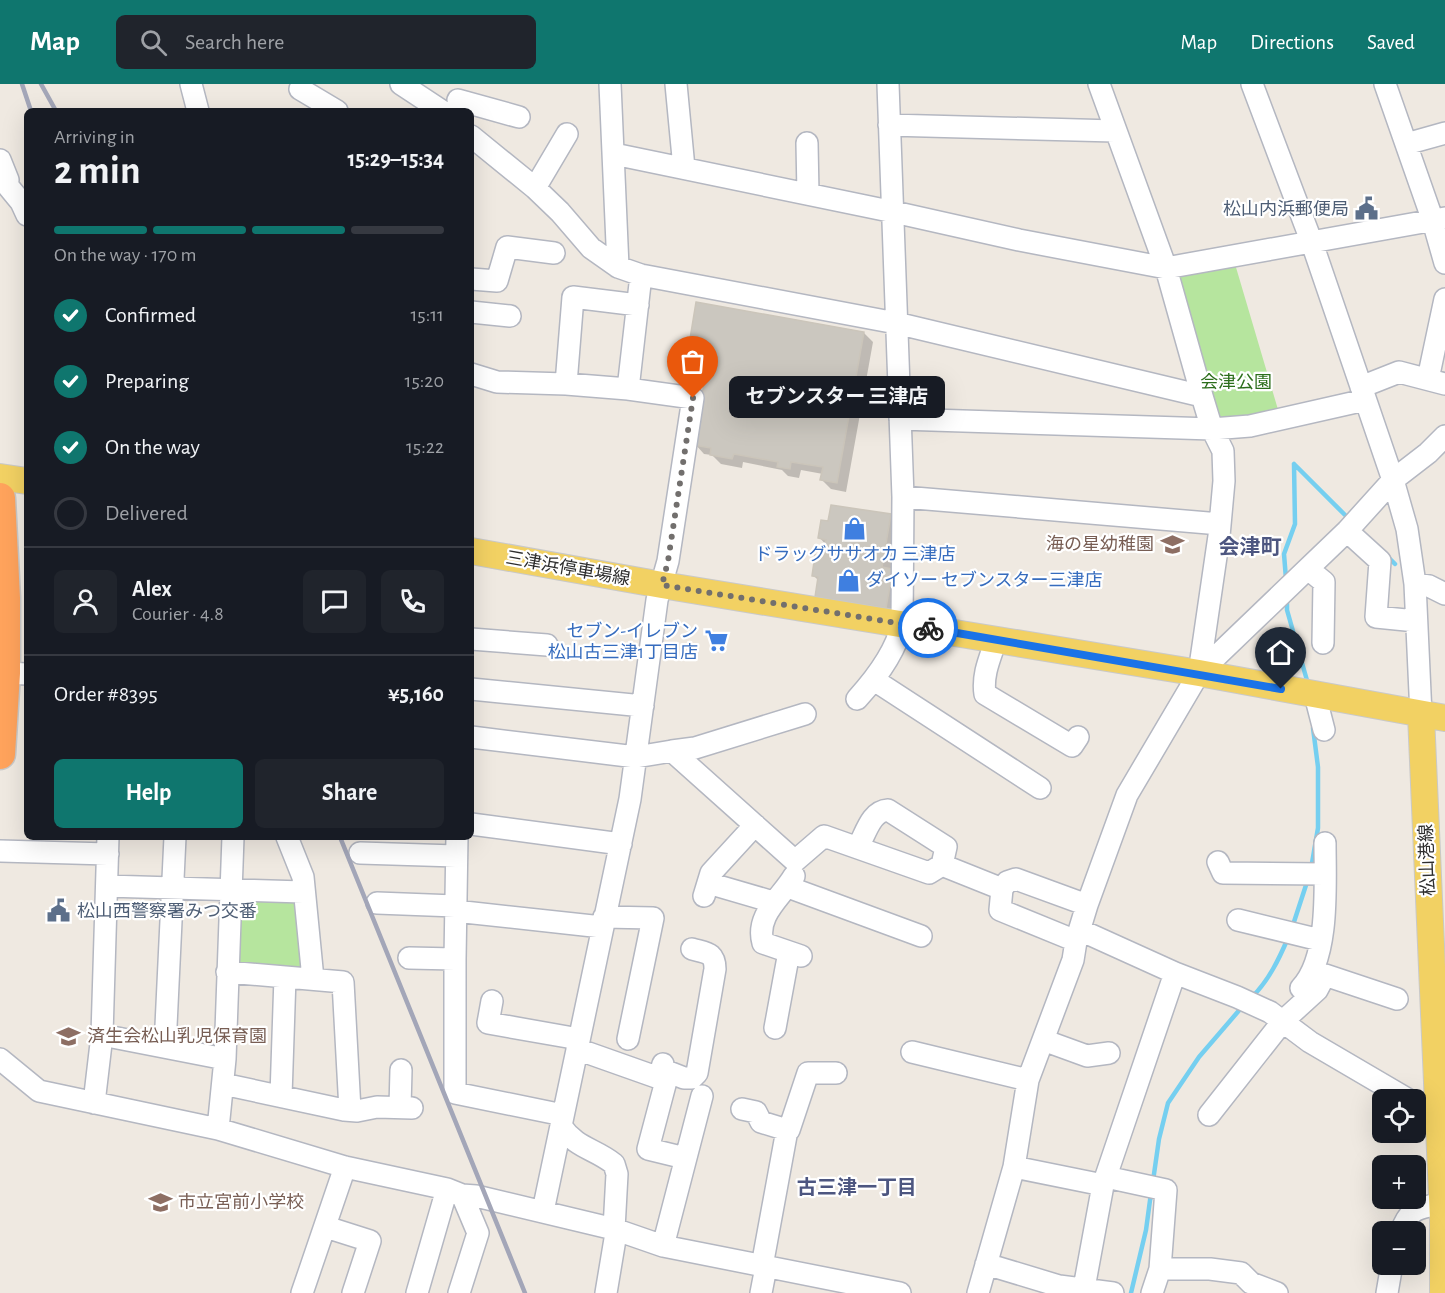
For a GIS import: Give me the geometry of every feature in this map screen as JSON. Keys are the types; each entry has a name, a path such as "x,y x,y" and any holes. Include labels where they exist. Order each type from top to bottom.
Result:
{"highway":[{"path":"0,498 5,598 16,674 0,754"}],"main road":[{"path":"0,477 24,481"},
{"name":"三津浜停車場線","path":"474,552 662,585 1199,673 1433,717"},
{"name":"松山港線","path":"1433,717 1443,1293"}],"street":[{"path":"191,84 197,108"},
{"path":"401,84 454,101 519,117"},
{"path":"610,84 618,267"},
{"path":"676,84 684,168"},
{"path":"857,699 874,680 899,638 902,624 903,497 888,84"},
{"path":"1099,84 1166,268 1212,429 1223,450 1224,481 1220,524 1199,673"},
{"path":"1252,84 1312,243 1393,480 1407,529 1415,584 1416,621 1433,717"},
{"path":"1385,84 1406,144 1439,220 1445,263"},
{"path":"300,89 332,108"},
{"path":"889,126 1115,131"},
{"path":"1406,144 1445,133"},
{"path":"535,188 567,134"},
{"path":"474,138 535,188 560,212 591,248 618,267 641,275 896,323 1202,396"},
{"path":"807,143 808,194"},
{"path":"614,154 1019,240 1166,268 1439,220"},
{"path":"0,160 8,180 3,188 21,202 24,208"},
{"path":"474,279 497,281 507,247 554,253"},
{"path":"628,389 641,275"},
{"path":"566,384 573,297 638,305"},
{"path":"900,418 1212,429 1250,426 1363,394 1399,372 1436,381 1445,299"},
{"path":"474,312 510,316"},
{"path":"474,375 497,382 628,389 693,398 668,561 657,600 636,757 621,844 543,1211"},
{"path":"978,1293 1014,1167 1028,1080 1073,960 1087,905 1127,795 1199,673 1347,531 1393,480 1437,453 1445,436"},
{"path":"903,497 1220,524"},
{"path":"1347,531 1380,561 1376,617 1416,621"},
{"path":"1308,569 1324,582 1323,643"},
{"path":"1415,584 1429,586 1445,594"},
{"path":"474,639 547,645"},
{"path":"996,640 986,668 984,685 986,694 1072,746 1078,737"},
{"path":"874,680 1040,788"},
{"path":"474,689 643,706"},
{"path":"1310,694 1324,730"},
{"path":"474,738 636,757 695,748 805,714"},
{"path":"672,751 795,861 795,875 780,894 762,926 761,935 763,943 795,954 781,1020"},
{"path":"795,861 824,836 929,873 942,865 946,847 888,810 879,812 874,817 858,847"},
{"path":"474,824 621,844"},
{"path":"755,825 711,873 706,889 780,894 921,936"},
{"path":"165,1047 175,840"},
{"path":"218,1129 225,1059 233,840"},
{"path":"288,840 303,877 313,979"},
{"path":"1209,1115 1276,1017 1309,980 1316,962 1325,901 1324,843"},
{"path":"0,851 108,846 102,1035 94,1103"},
{"path":"360,853 456,847 455,1093 562,1120"},
{"path":"1218,862 1223,873 1325,874"},
{"path":"942,865 1002,889"},
{"path":"1087,905 1016,879 1007,882 1002,889 1000,910 1078,936 1237,997 1276,1017 1310,1042 1390,1089"},
{"path":"107,886 303,892"},
{"path":"377,903 603,922 653,918 628,1039"},
{"path":"1238,920 1320,940"},
{"path":"492,1001 488,1023 578,1044 684,1078 692,1078 697,1073 715,969 715,960 711,954 692,949"},
{"path":"409,958 454,959"},
{"path":"228,972 343,982 350,1110"},
{"path":"1084,1288 1104,1181 1175,973"},
{"path":"1276,1017 1317,990 1325,975 1397,999"},
{"path":"281,1096 285,976"},
{"path":"102,1035 225,1059"},
{"path":"1043,1040 1087,1056 1109,1053"},
{"path":"912,1052 1028,1080"},
{"path":"0,1059 39,1091 218,1129 345,1167 543,1211 614,1229 663,1246 900,1293"},
{"path":"661,1069 666,1081 648,1149 685,1158"},
{"path":"223,1084 350,1110 377,1107 406,1108 401,1070"},
{"path":"761,1293 788,1130 808,1073 836,1073"},
{"path":"663,1246 702,1096"},
{"path":"742,1109 756,1112 761,1122 788,1130"},
{"path":"1426,1110 1441,1120"},
{"path":"562,1120 569,1138 614,1164 617,1174 614,1229 616,1233 606,1293"},
{"path":"302,1293 345,1167"},
{"path":"1014,1167 1166,1190 1160,1269 1152,1293"},
{"path":"417,1293 454,1192"},
{"path":"454,1192 478,1233 459,1293"},
{"path":"1406,1221 1409,1213 1443,1202"},
{"path":"326,1227 370,1241 352,1293"},
{"path":"986,1264 1059,1286 1113,1293"},
{"path":"1160,1269 1199,1269 1240,1273 1251,1283 1277,1293"},
{"path":"1387,1293 1390,1275"}],"green space":[{"name":"会津公園","path":"1235,264 1279,413 1215,425 1175,272"},
{"path":"235,893 300,894 308,974 231,968"}],"building":[{"path":"696,302 864,332 837,483 820,480 823,467 791,462 790,469 777,467 778,462 734,454 732,459 710,455 711,448 693,445 707,367 697,366 700,347 689,345"},
{"path":"831,505 891,514 882,567 893,569 886,608 815,597 818,577 812,576 815,555 823,557 826,540 818,538 821,520 828,521"}],"waterway":[{"path":"1294,464 1345,515"},
{"path":"1286,579 1284,554 1295,524 1294,464"},
{"path":"1386,555 1395,564"},
{"path":"1287,599 1287,610 1308,684"},
{"path":"1311,869 1318,828 1318,767 1313,728"},
{"path":"1292,928 1308,879"},
{"path":"1252,997 1268,976 1288,938"},
{"path":"1153,1181 1159,1139 1168,1103 1199,1057 1242,1007"},
{"path":"1131,1293 1146,1230 1151,1193"}],"railway":[{"path":"22,84 30,108"},
{"path":"41,84 54,108"},
{"path":"341,840 525,1293"}],"way so far":[{"path":"693,398 668,561 662,585 928,628"}],"place":[{"name":"松山内浜郵便局","path":"1367,209"},
{"name":"セブンスター 三津店","path":"693,398"},
{"name":"ドラッグササオカ 三津店","path":"855,528"},
{"name":"海の星幼稚園","path":"1172,544"},
{"name":"ダイソー セブンスター三津店","path":"848,580"},
{"name":"セブン-イレブン 松山古三津1丁目店","path":"716,641"},
{"name":"松山西警察署みつ交番","path":"59,911"},
{"name":"済生会松山乳児保育園","path":"69,1036"},
{"name":"市立宮前小学校","path":"160,1202"}],"district":[{"name":"会津町","path":"1250,547"},
{"name":"古三津一丁目","path":"857,1187"}],"route":[{"path":"928,628 1199,673 1281,689"}]}
